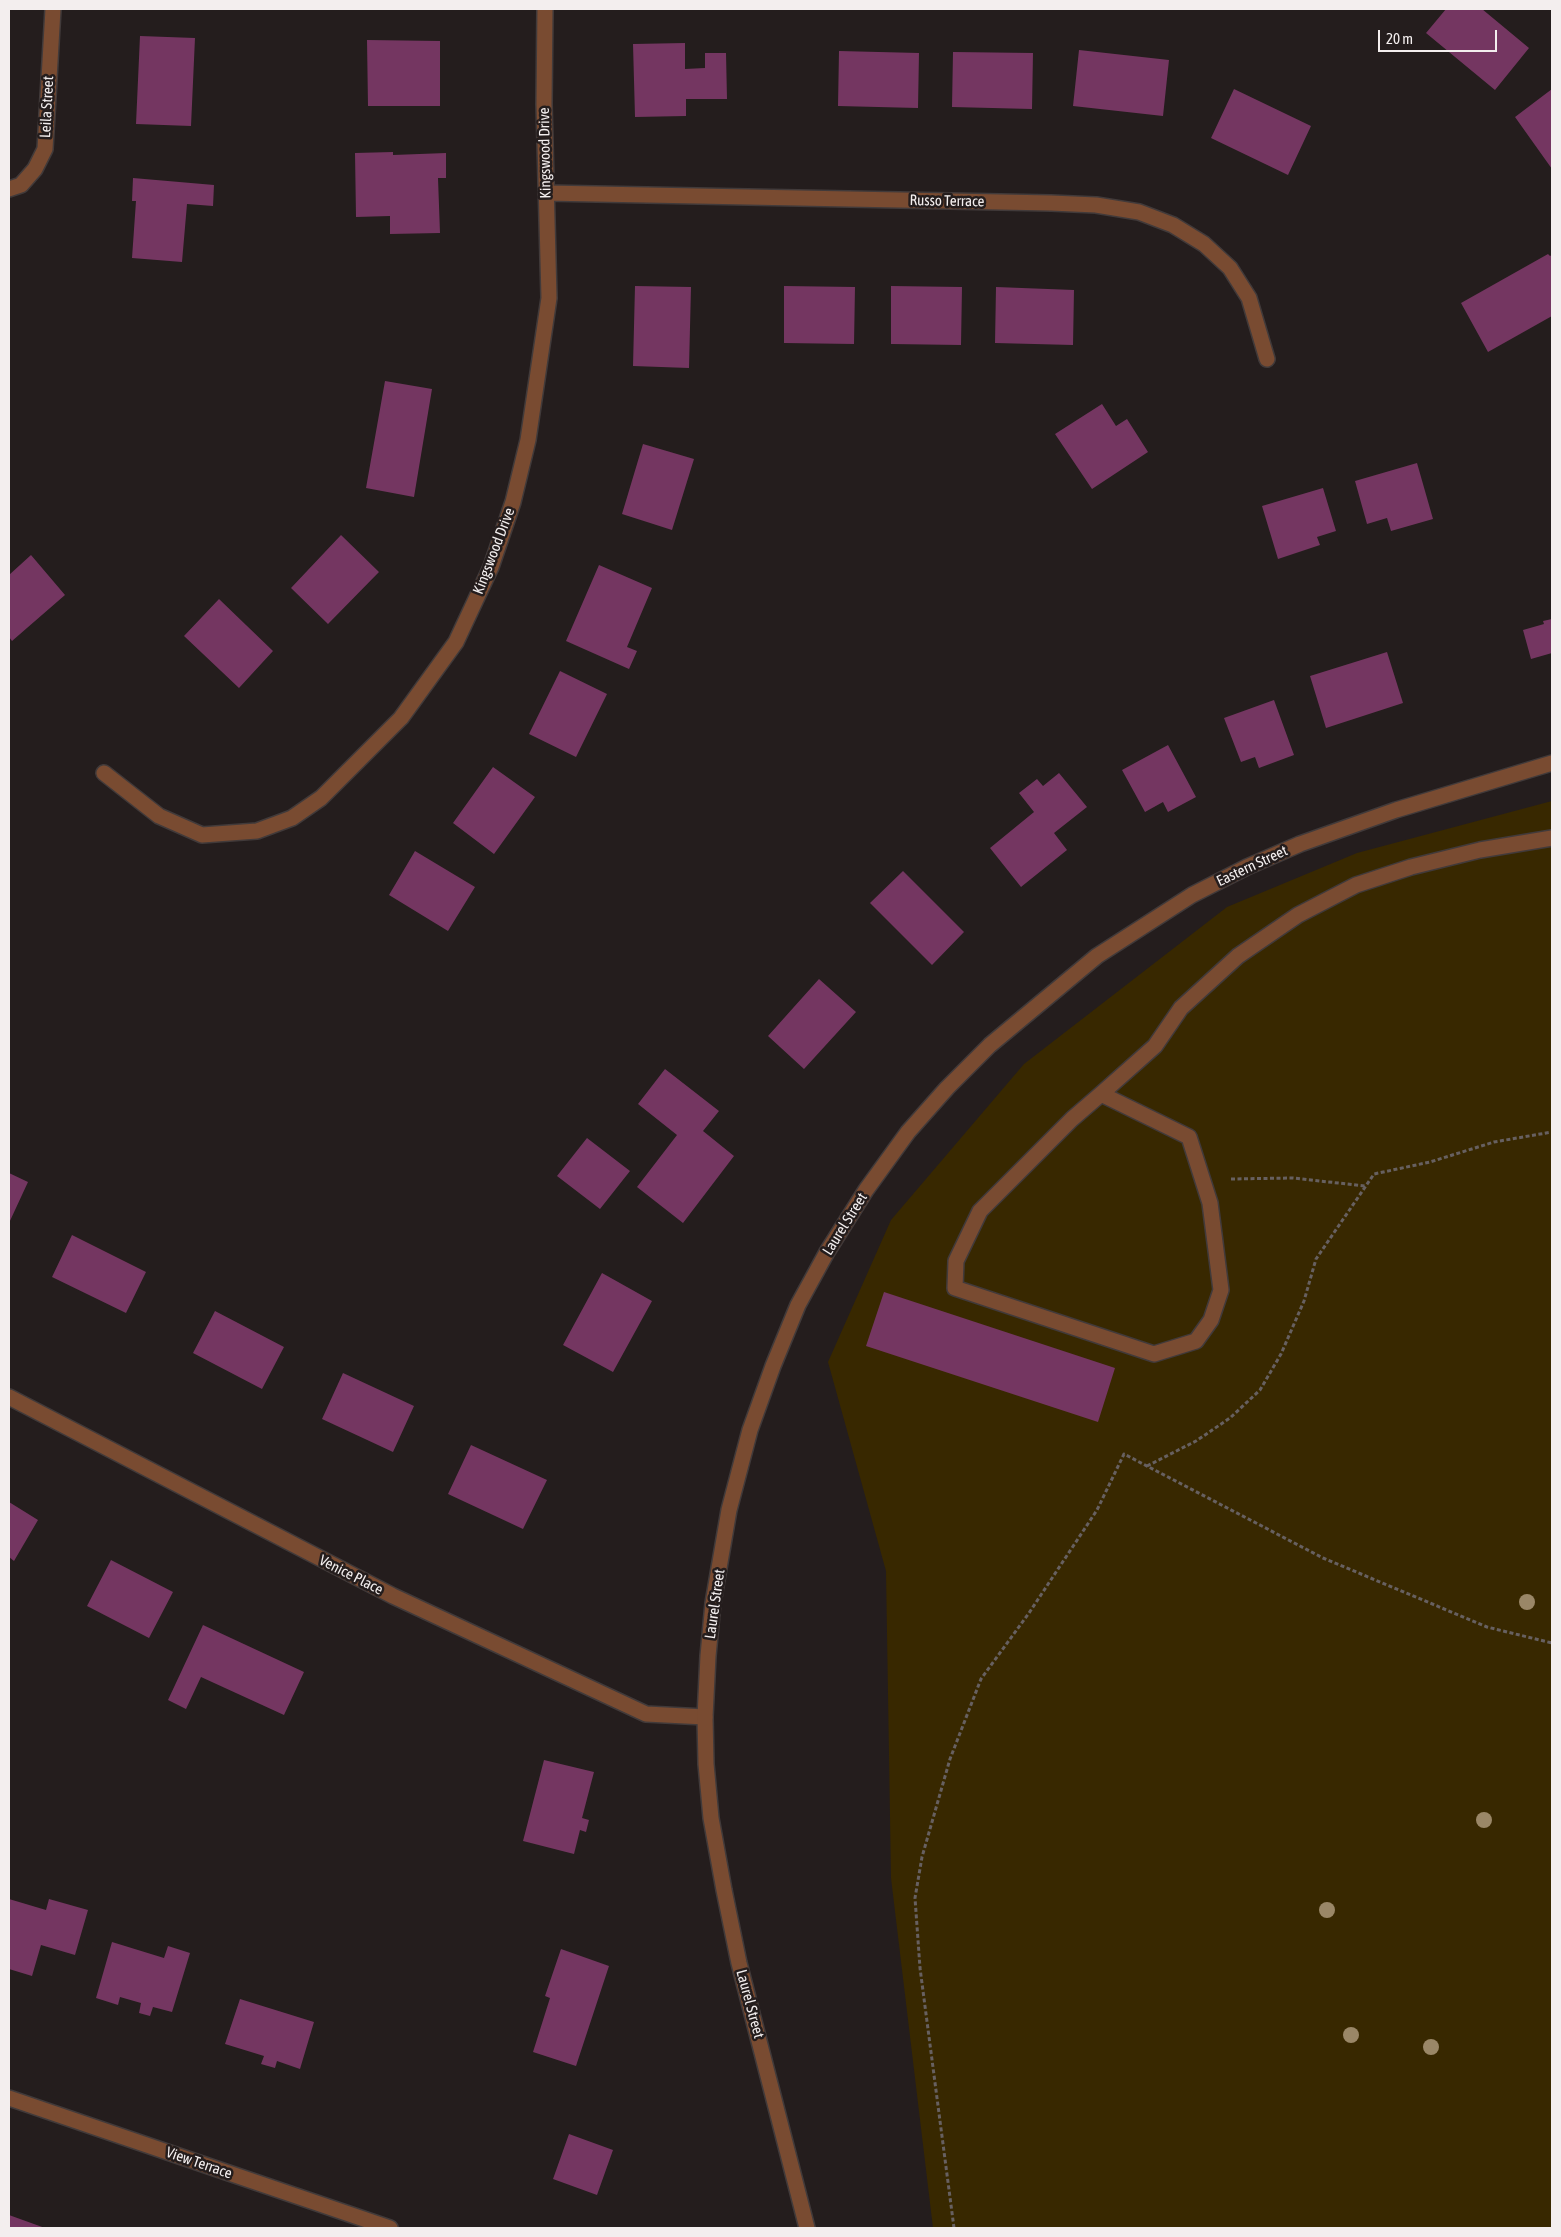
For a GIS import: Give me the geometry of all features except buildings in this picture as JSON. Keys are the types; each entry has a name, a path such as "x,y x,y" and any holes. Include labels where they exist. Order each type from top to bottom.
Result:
{"street":[{"name":"Leila Street","path":"9,189 21,185 35,169 45,149 53,9"},
{"name":"Kingswood Drive","path":"104,773 159,816 202,835 257,831 292,818 321,798 401,718 456,642 491,567 513,502 528,440 549,298 546,193 545,9"},
{"name":"Russo Terrace","path":"546,193 1051,203 1096,205 1139,212 1173,225 1196,239 1230,268 1249,298 1267,359"},
{"name":"Eastern Street","path":"990,1045 1097,956 1192,895 1247,867 1300,844 1396,810 1552,763"},
{"path":"1101,1094 1189,1137 1210,1203 1221,1290 1211,1320 1196,1341 1154,1354 955,1288 956,1261 980,1211 1072,1119 1155,1046 1181,1008 1238,956 1298,915 1356,885 1410,867 1480,850 1552,838"},
{"name":"Laurel Street","path":"807,2228 739,1963 711,1818 706,1764 705,1717 708,1656 714,1603 729,1510 750,1430 773,1366 795,1314 827,1252 876,1176 928,1110 990,1045"},
{"name":"Venice Place","path":"9,1397 393,1596 637,1710 646,1714 705,1717"},
{"name":"View Terrace","path":"9,2098 390,2228"}],"path":[{"path":"1147,1466 1196,1441 1230,1418 1260,1390 1281,1354 1304,1302 1316,1259 1374,1174 1430,1162 1494,1142 1552,1132"},
{"path":"1203,1180 1293,1178 1365,1186"},
{"path":"954,2228 920,1968 915,1898 922,1857 950,1760 981,1678 1029,1613 1097,1510 1124,1454 1323,1558 1487,1627 1552,1643"}],"shaded area":[{"path":"1552,801 1552,2228 933,2228 891,1878 886,1571 828,1362 891,1220 1024,1064 1227,907 1357,853"}]}
